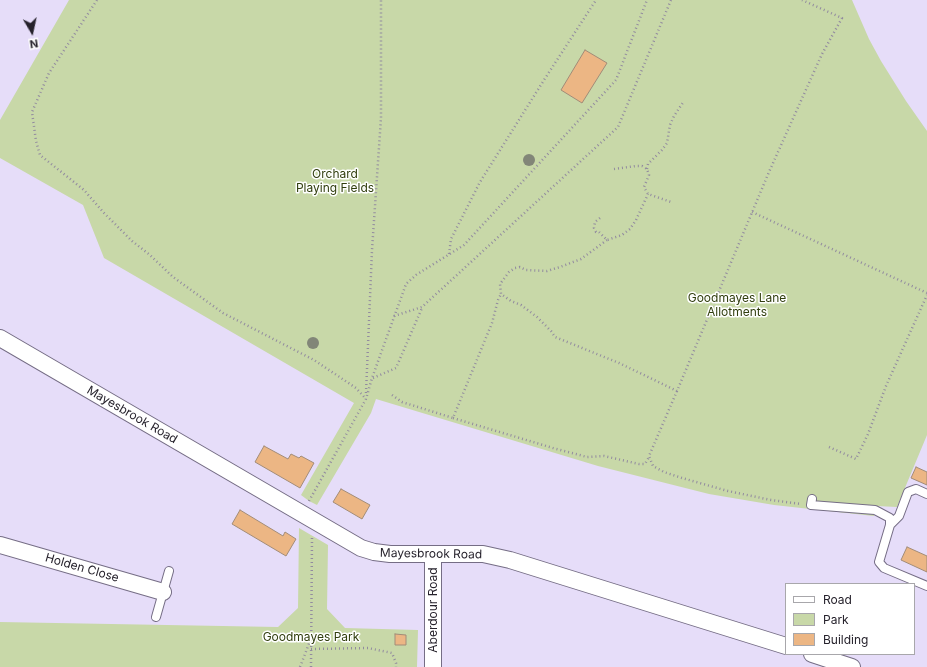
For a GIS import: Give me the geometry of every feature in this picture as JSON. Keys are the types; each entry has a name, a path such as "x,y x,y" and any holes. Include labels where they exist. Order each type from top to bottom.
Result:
{"street":[{"name":"Mayesbrook Road","path":"0,338 360,548 390,554 483,554 510,560 785,646"},
{"name":"Holden Close","path":"0,545 163,592"},
{"name":"Aberdour Road","path":"433,554 433,667"},
{"path":"815,655 852,667"}],"lane":[{"path":"890,525 899,516 908,492 916,490 927,494"},
{"path":"812,502 876,510 890,518 890,525 880,562 884,568 927,586"},
{"path":"156,617 169,571"}],"path":[{"path":"97,0 49,73 32,112 36,141 40,154 84,190 132,241 150,255 173,277 223,313 314,360 356,388 366,399"},
{"path":"366,399 372,250 381,118 381,0"},
{"path":"449,255 451,239 480,182 596,0"},
{"path":"307,504 366,399 372,378 406,284 416,275 464,245 616,80 648,0"},
{"path":"372,378 396,368 422,307 618,127 671,0"},
{"path":"392,395 402,402 546,446 587,457 604,456 645,464 752,212 822,54 842,18 802,0"},
{"path":"671,202 648,194 644,187 649,175 647,169 648,164 667,143 670,125 684,101"},
{"path":"614,169 642,166 647,169"},
{"path":"453,418 492,323 501,294 500,284 506,275 515,268 520,267 526,270 547,271 560,267 581,259 607,240 622,236 630,229 641,211 644,198 648,194"},
{"path":"752,212 927,294 886,386 868,434 856,459 829,447"},
{"path":"600,218 595,222 594,228 596,232 599,232 607,240"},
{"path":"501,294 511,301 521,305 537,317 555,337 619,363 677,391"},
{"path":"394,316 422,307"},
{"path":"649,456 653,466 664,472 735,493 771,500 812,502"},
{"path":"311,667 312,536 320,532 324,526"},
{"path":"300,667 311,639"},
{"path":"311,648 368,648 392,653 396,667"}],"green space":[{"path":"69,0 852,0 869,39 881,61 927,131 927,435 897,507 876,506 874,516 774,505 709,494 598,466 376,399 371,413 317,505 309,501 301,495 354,403 104,258 83,205 0,158 0,120"},
{"name":"Goodmayes Park","path":"299,528 328,545 327,609 345,628 418,630 417,667 0,667 0,622 278,627 298,608"}],"building":[{"path":"585,50 607,63 582,103 561,90"},
{"path":"264,446 288,459 291,454 299,458 301,456 314,463 300,488 255,462"},
{"path":"916,467 927,472 927,485 911,478"},
{"path":"341,489 370,505 362,519 333,502"},
{"path":"240,510 283,536 285,532 296,539 286,556 232,524"},
{"path":"907,547 927,556 927,572 901,560"},
{"path":"395,634 406,635 406,645 395,645"}],"park label":[{"name":"Orchard Playing Fields","path":"335,181"},
{"name":"Goodmayes Lane Allotments","path":"737,305"}]}
